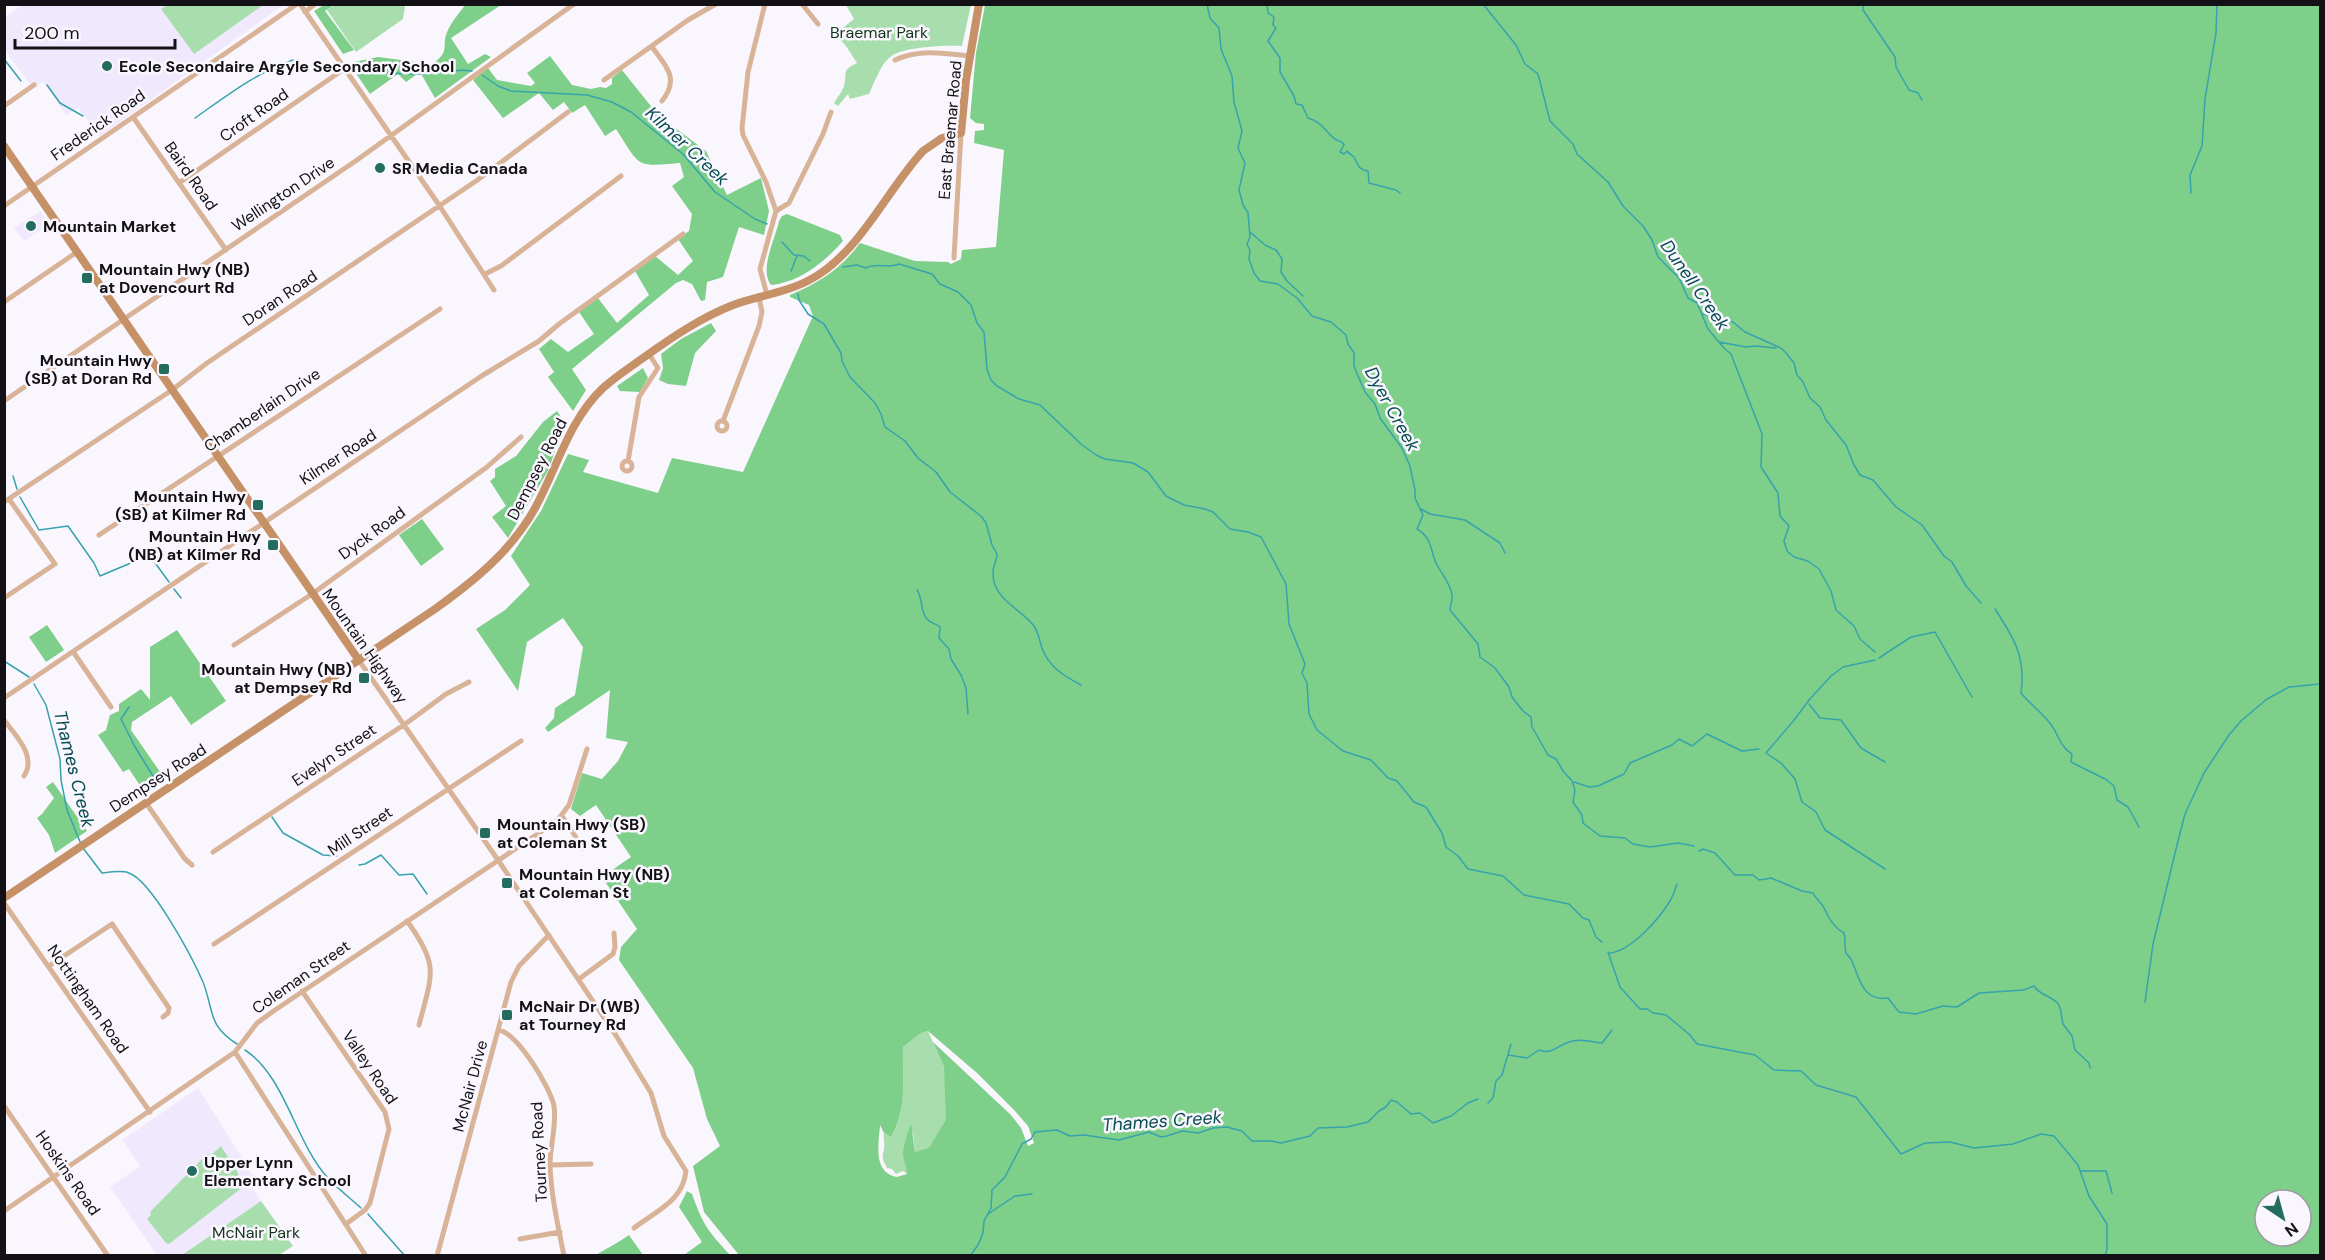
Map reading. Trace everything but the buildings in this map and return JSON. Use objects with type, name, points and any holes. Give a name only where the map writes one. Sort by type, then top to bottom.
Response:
[{"type":"street","points":[[298,4],[439,205],[494,290]]},
{"type":"street","name":"Frederick Road","points":[[4,206],[298,4]]},
{"type":"street","points":[[305,12],[315,4]]},
{"type":"street","name":"Wellington Drive","points":[[4,401],[391,136],[574,4]]},
{"type":"street","points":[[604,80],[688,20],[716,4]]},
{"type":"street","points":[[723,420],[759,326],[763,296],[760,269],[776,211],[766,182],[742,129],[748,72],[765,4]]},
{"type":"street","points":[[802,4],[818,24]]},
{"type":"street","name":"East Braemar Road","points":[[954,258],[961,133],[969,56],[978,4]]},
{"type":"street","points":[[652,46],[670,71],[671,82],[668,93],[662,101]]},
{"type":"street","points":[[895,60],[911,53],[934,52],[969,56]]},
{"type":"street","name":"Croft Road","points":[[179,183],[344,69]]},
{"type":"street","points":[[4,106],[34,85]]},
{"type":"street","name":"Doran Road","points":[[7,501],[476,181],[568,112]]},
{"type":"street","points":[[776,211],[789,203],[823,134],[831,112]]},
{"type":"street","name":"Baird Road","points":[[133,117],[226,250]]},
{"type":"street","name":"Dempsey Road","points":[[4,900],[93,837],[467,586],[497,559],[531,515],[576,422],[605,386],[705,318],[732,306],[807,281],[832,264],[852,244],[923,151],[942,138],[961,133]]},
{"type":"street","name":"Mountain Highway","points":[[4,146],[498,860],[617,1036],[651,1093],[664,1136],[686,1171],[683,1186],[675,1198],[634,1228]]},
{"type":"street","points":[[485,274],[501,266],[621,176]]},
{"type":"street","name":"Kilmer Road","points":[[4,698],[74,653],[480,377],[539,341],[683,234]]},
{"type":"street","points":[[4,302],[77,252]]},
{"type":"street","name":"Chamberlain Drive","points":[[99,534],[440,309]]},
{"type":"street","points":[[628,461],[639,397],[658,368],[649,354]]},
{"type":"street","name":"Dyck Road","points":[[234,645],[312,594],[487,467],[521,437]]},
{"type":"street","points":[[4,598],[55,564],[7,501]]},
{"type":"street","points":[[74,653],[111,707]]},
{"type":"street","name":"Evelyn Street","points":[[213,852],[404,725],[446,694],[469,682]]},
{"type":"street","points":[[4,720],[27,754],[29,766],[24,776]]},
{"type":"street","name":"Mill Street","points":[[214,944],[521,741]]},
{"type":"street","points":[[583,849],[562,816],[569,805],[587,750]]},
{"type":"street","points":[[146,803],[185,859],[192,865]]},
{"type":"street","name":"Coleman Street","points":[[4,1211],[236,1052],[257,1023],[302,991],[562,816]]},
{"type":"street","name":"Nottingham Road","points":[[4,900],[150,1112]]},
{"type":"street","points":[[407,921],[425,947],[431,967],[430,980],[418,1025]]},
{"type":"street","points":[[49,966],[112,924],[169,1008],[168,1013],[163,1017]]},
{"type":"street","points":[[579,979],[613,954],[614,933]]},
{"type":"street","name":"McNair Drive","points":[[437,1256],[515,972],[525,958],[549,935]]},
{"type":"street","name":"Valley Road","points":[[302,991],[389,1121],[389,1129],[370,1203],[365,1210],[346,1224]]},
{"type":"street","name":"Tourney Road","points":[[499,1030],[507,1033],[516,1041],[549,1090],[555,1114],[550,1165],[551,1183],[564,1256]]},
{"type":"street","points":[[236,1052],[366,1256]]},
{"type":"street","name":"Hoskins Road","points":[[5,1106],[108,1256]]},
{"type":"street","points":[[550,1165],[591,1164]]},
{"type":"street","points":[[520,1239],[560,1232]]},
{"type":"shaded area","name":"Ecole Secondaire Argyle Secondary School","points":[[24,4],[283,5],[100,136],[78,108],[66,115],[43,82],[33,88],[5,50],[4,18]]},
{"type":"shaded area","points":[[40,211],[49,224],[24,241],[14,228]]},
{"type":"shaded area","name":"Upper Lynn Elementary School","points":[[198,1088],[258,1183],[252,1188],[261,1201],[182,1255],[157,1255],[110,1187],[140,1166],[122,1140]]},
{"type":"green space","points":[[404,4],[405,7],[403,19],[356,52],[327,10],[335,5]]},
{"type":"green space","points":[[167,5],[263,5],[194,54],[161,9]]},
{"type":"green space","points":[[324,5],[334,5],[325,11],[354,50],[343,54],[314,11]]},
{"type":"green space","points":[[465,5],[501,5],[451,38],[468,64],[485,54],[491,57],[435,98],[420,72],[406,82],[398,74],[370,94],[349,63],[378,57],[432,64],[442,55],[446,34]]},
{"type":"green space","name":"Braemar Park","points":[[846,5],[971,5],[962,46],[916,48],[899,52],[889,58],[882,67],[869,94],[850,99],[848,94],[838,106],[834,103],[844,86],[846,70],[857,63],[835,34],[854,19]]},
{"type":"green space","points":[[985,5],[2320,5],[2320,1255],[739,1255],[704,1212],[693,1166],[720,1146],[707,1119],[693,1068],[619,960],[621,947],[637,929],[602,877],[631,857],[596,805],[580,816],[571,809],[582,773],[602,779],[618,761],[628,742],[606,738],[610,690],[548,732],[545,728],[554,718],[555,708],[575,695],[583,647],[563,618],[527,642],[518,691],[476,629],[505,610],[530,585],[511,556],[541,511],[568,454],[589,460],[583,472],[658,493],[672,458],[743,472],[813,316],[809,305],[790,295],[829,274],[860,243],[915,261],[951,264],[961,259],[962,250],[996,247],[1004,150],[974,143],[975,131],[984,130],[984,124],[976,123],[970,118],[976,53]],"holes":[[[928,1031],[977,1073],[1028,1126],[1034,1143],[1028,1146],[1021,1128],[1011,1115],[933,1042],[944,1067],[946,1119],[929,1148],[915,1152],[911,1124],[903,1151],[907,1174],[897,1177],[889,1174],[880,1163],[878,1148],[880,1125],[884,1133],[891,1137],[900,1115],[903,1093],[903,1047],[921,1033]]]},
{"type":"green space","points":[[550,56],[572,85],[591,89],[606,88],[612,84],[612,78],[622,70],[658,115],[706,151],[727,195],[761,178],[769,211],[764,235],[739,227],[723,277],[707,282],[705,300],[701,301],[692,284],[683,280],[676,283],[572,369],[586,390],[573,411],[548,377],[554,372],[539,349],[551,339],[568,352],[594,334],[579,312],[598,298],[617,323],[649,295],[635,271],[655,256],[678,275],[693,261],[678,239],[689,231],[692,214],[672,186],[684,177],[680,163],[654,165],[640,162],[616,129],[605,136],[585,105],[572,113],[564,102],[553,110],[539,93],[503,118],[473,80],[488,68],[497,80],[531,86],[535,83],[527,73]]},
{"type":"green space","points":[[787,214],[840,235],[843,241],[811,270],[792,280],[771,285],[767,271],[769,254],[779,221]]},
{"type":"green space","points":[[711,323],[716,331],[695,353],[686,386],[668,384],[659,380],[663,368],[661,354],[681,339]]},
{"type":"green space","points":[[643,368],[648,378],[640,392],[620,391],[617,386]]},
{"type":"green space","points":[[557,411],[565,423],[549,469],[508,538],[492,517],[506,506],[490,481],[495,477],[495,469],[516,456],[543,422]]},
{"type":"green space","points":[[422,519],[444,549],[421,566],[399,535]]},
{"type":"green space","points":[[47,625],[64,650],[46,662],[29,637]]},
{"type":"green space","points":[[177,630],[226,701],[191,725],[171,696],[132,722],[131,730],[165,779],[145,793],[129,769],[123,772],[98,735],[106,730],[110,715],[119,711],[119,704],[141,689],[150,700],[150,647]]},
{"type":"green space","points":[[53,782],[87,831],[55,853],[49,835],[37,818],[54,798],[46,787]]},
{"type":"green space","points":[[928,1031],[944,1067],[946,1119],[929,1149],[915,1152],[913,1133],[905,1149],[907,1174],[903,1171],[896,1174],[892,1169],[887,1168],[883,1160],[884,1133],[891,1137],[900,1115],[903,1093],[903,1047],[921,1033]]},
{"type":"green space","points":[[221,1146],[237,1171],[243,1187],[169,1244],[166,1243],[147,1219],[151,1215],[150,1212],[208,1153],[210,1156]]},
{"type":"green space","points":[[687,1191],[692,1194],[707,1227],[730,1255],[684,1255],[702,1242],[679,1207]]},
{"type":"green space","name":"McNair Park","points":[[261,1201],[293,1246],[279,1255],[182,1255]]},
{"type":"green space","points":[[629,1235],[643,1255],[596,1255],[621,1241]]},
{"type":"waterway","name":"Dyer Creek","points":[[1207,4],[1210,18],[1219,28],[1221,49],[1232,76],[1234,102],[1242,131],[1238,148],[1245,163],[1239,190],[1248,213],[1250,237],[1247,244],[1254,273],[1260,281],[1278,284],[1297,298],[1312,316],[1331,322],[1346,335],[1348,344],[1354,353],[1354,366],[1365,392],[1375,404],[1380,418],[1402,448],[1410,466],[1415,498],[1423,515],[1417,529],[1429,541],[1437,565],[1450,587],[1452,597],[1450,610],[1478,644],[1480,657],[1495,668],[1509,687],[1512,697],[1531,717],[1532,727],[1548,755],[1556,759],[1572,781],[1575,790],[1573,802],[1582,815],[1583,823],[1600,836],[1625,838],[1633,844],[1650,847],[1678,843],[1694,846]]},
{"type":"waterway","points":[[1267,4],[1268,13],[1274,17],[1273,25],[1276,28],[1268,41],[1280,58],[1280,72],[1296,104],[1302,105],[1308,118],[1319,123],[1333,138],[1342,142],[1344,145],[1340,152],[1344,154],[1347,151],[1354,157],[1360,168],[1368,171],[1369,183],[1400,193]]},
{"type":"waterway","name":"Dunell Creek","points":[[1483,4],[1516,45],[1525,64],[1538,74],[1550,121],[1573,144],[1577,154],[1608,182],[1623,206],[1643,226],[1652,240],[1658,257],[1679,278],[1688,298],[1697,303],[1708,329],[1731,354],[1762,434],[1761,467],[1778,493],[1780,516],[1789,526],[1784,541],[1787,551],[1819,569],[1831,591],[1836,610],[1854,626],[1860,639],[1875,652]]},
{"type":"waterway","points":[[1863,4],[1863,10],[1895,57],[1896,67],[1909,90],[1918,93],[1922,100]]},
{"type":"waterway","points":[[2191,193],[2190,175],[2202,146],[2205,99],[2216,33],[2217,4]]},
{"type":"waterway","name":"Kilmer Creek","points":[[4,59],[21,81]]},
{"type":"waterway","name":"Kilmer Creek","points":[[195,118],[254,78],[293,60]]},
{"type":"waterway","name":"Kilmer Creek","points":[[358,74],[472,71]]},
{"type":"waterway","name":"Kilmer Creek","points":[[482,75],[498,86],[511,91],[587,95],[612,102],[631,112],[683,154],[715,192],[755,219],[767,224]]},
{"type":"waterway","name":"Kilmer Creek","points":[[47,85],[60,103],[83,116]]},
{"type":"waterway","points":[[1250,232],[1265,245],[1276,250],[1282,259],[1281,272],[1303,296]]},
{"type":"waterway","name":"Kilmer Creek","points":[[782,242],[794,255],[804,256],[810,261]]},
{"type":"waterway","points":[[791,271],[797,256]]},
{"type":"waterway","name":"Kilmer Creek","points":[[843,267],[857,265],[866,268],[899,264],[932,274],[940,284],[958,292],[971,305],[977,323],[984,332],[987,369],[991,380],[997,386],[1019,399],[1040,405],[1096,455],[1105,459],[1133,463],[1148,472],[1166,496],[1184,505],[1213,512],[1230,529],[1261,537],[1286,584],[1289,624],[1305,664],[1302,673],[1307,683],[1309,714],[1317,730],[1343,751],[1371,760],[1388,778],[1397,781],[1414,802],[1426,807],[1442,833],[1446,847],[1458,856],[1468,869],[1503,876],[1524,895],[1569,904],[1583,918],[1589,920],[1596,937],[1602,942]]},
{"type":"waterway","points":[[798,294],[808,314],[824,324],[841,353],[842,361],[850,377],[875,403],[885,427],[905,441],[918,458],[936,472],[950,492],[981,516],[986,523],[997,554],[993,572],[997,589],[1034,626],[1045,655],[1053,666],[1081,685]]},
{"type":"waterway","points":[[1703,314],[1733,322],[1745,332],[1781,348],[1786,353],[1794,363],[1797,375],[1810,398],[1820,407],[1826,420],[1846,445],[1860,475],[1873,480],[1896,507],[1922,525],[1981,603]]},
{"type":"waterway","points":[[1719,342],[1746,347],[1776,348]]},
{"type":"waterway","points":[[13,476],[17,489]]},
{"type":"waterway","points":[[20,497],[39,530],[68,526],[94,563],[100,576],[138,560],[153,560],[169,582]]},
{"type":"waterway","points":[[1421,509],[1430,514],[1465,520],[1500,543],[1505,553]]},
{"type":"waterway","points":[[174,589],[181,598]]},
{"type":"waterway","points":[[917,590],[925,616],[930,622],[940,627],[939,638],[949,649],[951,659],[961,675],[966,688],[968,714]]},
{"type":"waterway","points":[[1995,609],[2017,648],[2022,669],[2021,693],[2052,726],[2064,747],[2072,754],[2071,762],[2107,780],[2114,786],[2117,800],[2128,807],[2139,827]]},
{"type":"waterway","points":[[1879,658],[1911,637],[1935,632],[1972,697]]},
{"type":"waterway","points":[[1875,660],[1843,667],[1831,676],[1766,753],[1781,763],[1795,779],[1802,802],[1816,812],[1825,830],[1885,869]]},
{"type":"waterway","name":"Thames Creek","points":[[4,661],[29,677]]},
{"type":"waterway","name":"Thames Creek","points":[[34,684],[46,705],[60,759],[61,780],[67,810],[81,844]]},
{"type":"waterway","points":[[2145,1002],[2153,944],[2177,845],[2185,814],[2204,773],[2229,735],[2241,721],[2267,699],[2289,687],[2320,684]]},
{"type":"waterway","points":[[1809,704],[1820,718],[1841,720],[1861,748],[1885,762]]},
{"type":"waterway","points":[[129,707],[121,719],[158,784]]},
{"type":"waterway","points":[[1574,782],[1589,787],[1598,786],[1624,774],[1630,763],[1672,745],[1679,739],[1692,746],[1707,734],[1742,751],[1759,749]]},
{"type":"waterway","points":[[272,817],[283,833],[323,855],[337,856]]},
{"type":"waterway","name":"Thames Creek","points":[[83,848],[102,873],[119,871],[129,873],[149,890],[171,922],[198,971],[216,1023],[227,1037],[237,1044]]},
{"type":"waterway","points":[[1699,851],[1703,849],[1715,853],[1735,875],[1753,875],[1759,880],[1771,878],[1802,891],[1813,893],[1832,923],[1844,933],[1846,953],[1852,960],[1867,993],[1880,998],[1888,998],[1899,1012],[1916,1014],[1943,1006],[1957,1007],[1979,993],[2024,990],[2034,986],[2059,1005],[2063,1024],[2072,1036],[2075,1050],[2089,1063],[2090,1068]]},
{"type":"waterway","points":[[359,865],[381,855],[399,875],[413,874],[427,894]]},
{"type":"waterway","points":[[1610,953],[1627,947],[1652,925],[1670,901],[1677,884]]},
{"type":"waterway","name":"Kilmer Creek","points":[[1608,952],[1620,987],[1640,1009],[1666,1015],[1689,1034],[1697,1044],[1755,1055],[1774,1070],[1801,1071],[1816,1085],[1856,1097],[1901,1154],[1925,1143],[1950,1142],[1974,1148],[2013,1144],[2041,1134],[2054,1136],[2078,1165],[2089,1196],[2107,1224],[2105,1256]]},
{"type":"waterway","points":[[1508,1055],[1527,1058],[1539,1050],[1551,1051],[1573,1041],[1602,1043],[1612,1030]]},
{"type":"waterway","points":[[1488,1103],[1493,1098],[1496,1081],[1502,1075],[1511,1044]]},
{"type":"waterway","name":"Thames Creek","points":[[245,1050],[259,1061],[270,1076],[306,1146],[327,1177],[361,1208]]},
{"type":"waterway","name":"Thames Creek","points":[[970,1256],[983,1233],[984,1221],[991,1208],[992,1190],[1005,1177],[1022,1144],[1031,1139],[1035,1132],[1057,1130],[1070,1136],[1084,1135],[1119,1140],[1149,1132],[1161,1137],[1182,1131],[1198,1133],[1213,1128],[1227,1127],[1242,1131],[1252,1141],[1281,1143],[1310,1136],[1318,1128],[1347,1127],[1368,1122],[1391,1100],[1397,1102],[1411,1114],[1420,1113],[1433,1123],[1451,1116],[1468,1103],[1478,1099]]},
{"type":"waterway","points":[[2080,1171],[2106,1171],[2112,1193]]},
{"type":"waterway","points":[[988,1214],[1015,1196],[1032,1194]]},
{"type":"waterway","name":"Thames Creek","points":[[368,1214],[405,1256]]},
{"type":"place","name":"Ecole Secondaire Argyle Secondary School","points":[[107,66]]},
{"type":"place","name":"SR Media Canada","points":[[380,168]]},
{"type":"place","name":"Mountain Market","points":[[31,226]]},
{"type":"place","name":"Mountain Hwy (NB) at Dovencourt Rd","points":[[87,278]]},
{"type":"place","name":"Mountain Hwy (SB) at Doran Rd","points":[[164,369]]},
{"type":"place","name":"Mountain Hwy (SB) at Kilmer Rd","points":[[258,505]]},
{"type":"place","name":"Mountain Hwy (NB) at Kilmer Rd","points":[[273,545]]},
{"type":"place","name":"Mountain Hwy (NB) at Dempsey Rd","points":[[364,678]]},
{"type":"place","name":"Mountain Hwy (SB) at Coleman St","points":[[485,833]]},
{"type":"place","name":"Mountain Hwy (NB) at Coleman St","points":[[507,883]]},
{"type":"place","name":"McNair Dr (WB) at Tourney Rd","points":[[507,1015]]},
{"type":"place","name":"Upper Lynn Elementary School","points":[[192,1171]]}]
